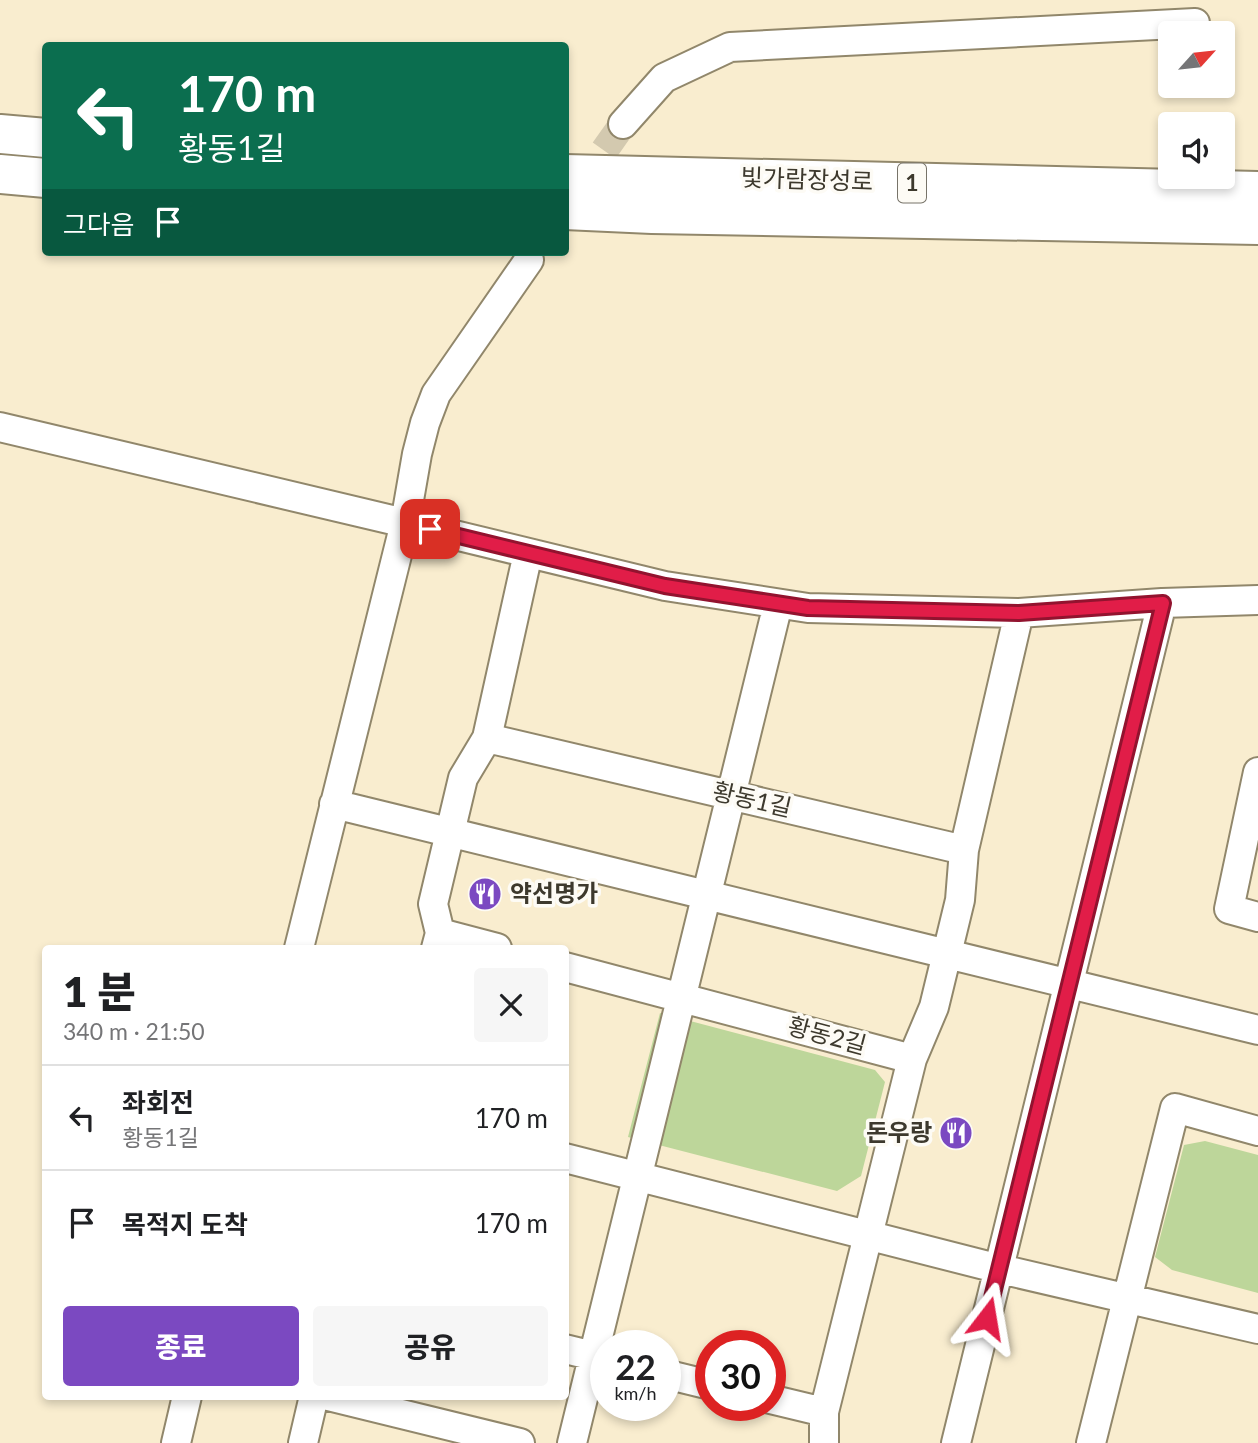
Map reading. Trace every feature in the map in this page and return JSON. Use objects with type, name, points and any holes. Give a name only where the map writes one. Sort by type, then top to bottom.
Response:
[{"type":"highway","points":[[0,134],[42,138]]},
{"type":"highway","points":[[0,174],[42,177]]},
{"type":"highway","name":"빛가람장성로","points":[[569,174],[1258,191]]},
{"type":"highway","points":[[0,201],[42,203]]},
{"type":"highway","name":"빛가람장성로","points":[[569,210],[1258,225]]},
{"type":"street","points":[[622,124],[664,78],[730,47],[1158,25]]},
{"type":"street","points":[[300,945],[405,523],[422,433],[436,394],[529,260]]},
{"type":"street","points":[[0,427],[665,586],[778,604],[808,608],[1019,613],[1163,603],[1258,600]]},
{"type":"street","points":[[472,945],[438,941],[433,904],[463,778],[487,738],[528,554]]},
{"type":"street","points":[[956,1443],[1163,603]]},
{"type":"street","points":[[606,1330],[637,1177],[778,604]]},
{"type":"street","points":[[824,1443],[824,1412],[912,1059],[934,1007],[960,900],[964,850],[1019,613]]},
{"type":"street","name":"황동1길","points":[[487,738],[964,850]]},
{"type":"street","points":[[1258,772],[1229,909],[1258,917]]},
{"type":"street","points":[[334,804],[1258,1030]]},
{"type":"street","name":"황동2길","points":[[569,968],[912,1059]]},
{"type":"street","points":[[1091,1443],[1175,1108],[1258,1131]]},
{"type":"street","points":[[569,1159],[1000,1269],[1258,1329]]},
{"type":"street","points":[[569,1350],[590,1355]]},
{"type":"street","points":[[572,1443],[590,1388]]},
{"type":"street","points":[[176,1443],[186,1400]]},
{"type":"street","points":[[303,1443],[313,1400]]},
{"type":"street","points":[[344,1400],[520,1443]]},
{"type":"street","points":[[786,1403],[824,1412]]},
{"type":"green space","points":[[660,1013],[875,1070],[885,1082],[861,1176],[837,1191],[628,1137]]},
{"type":"green space","points":[[1205,1141],[1258,1155],[1258,1293],[1172,1270],[1155,1257],[1184,1145]]},
{"type":"tunnel","points":[[580,185],[623,124]]},
{"type":"place","name":"약선명가","points":[[485,894]]},
{"type":"place","name":"돈우랑","points":[[956,1133]]},
{"type":"route","points":[[430,529],[665,586],[808,608],[1019,613],[1163,603],[987,1318]]}]
